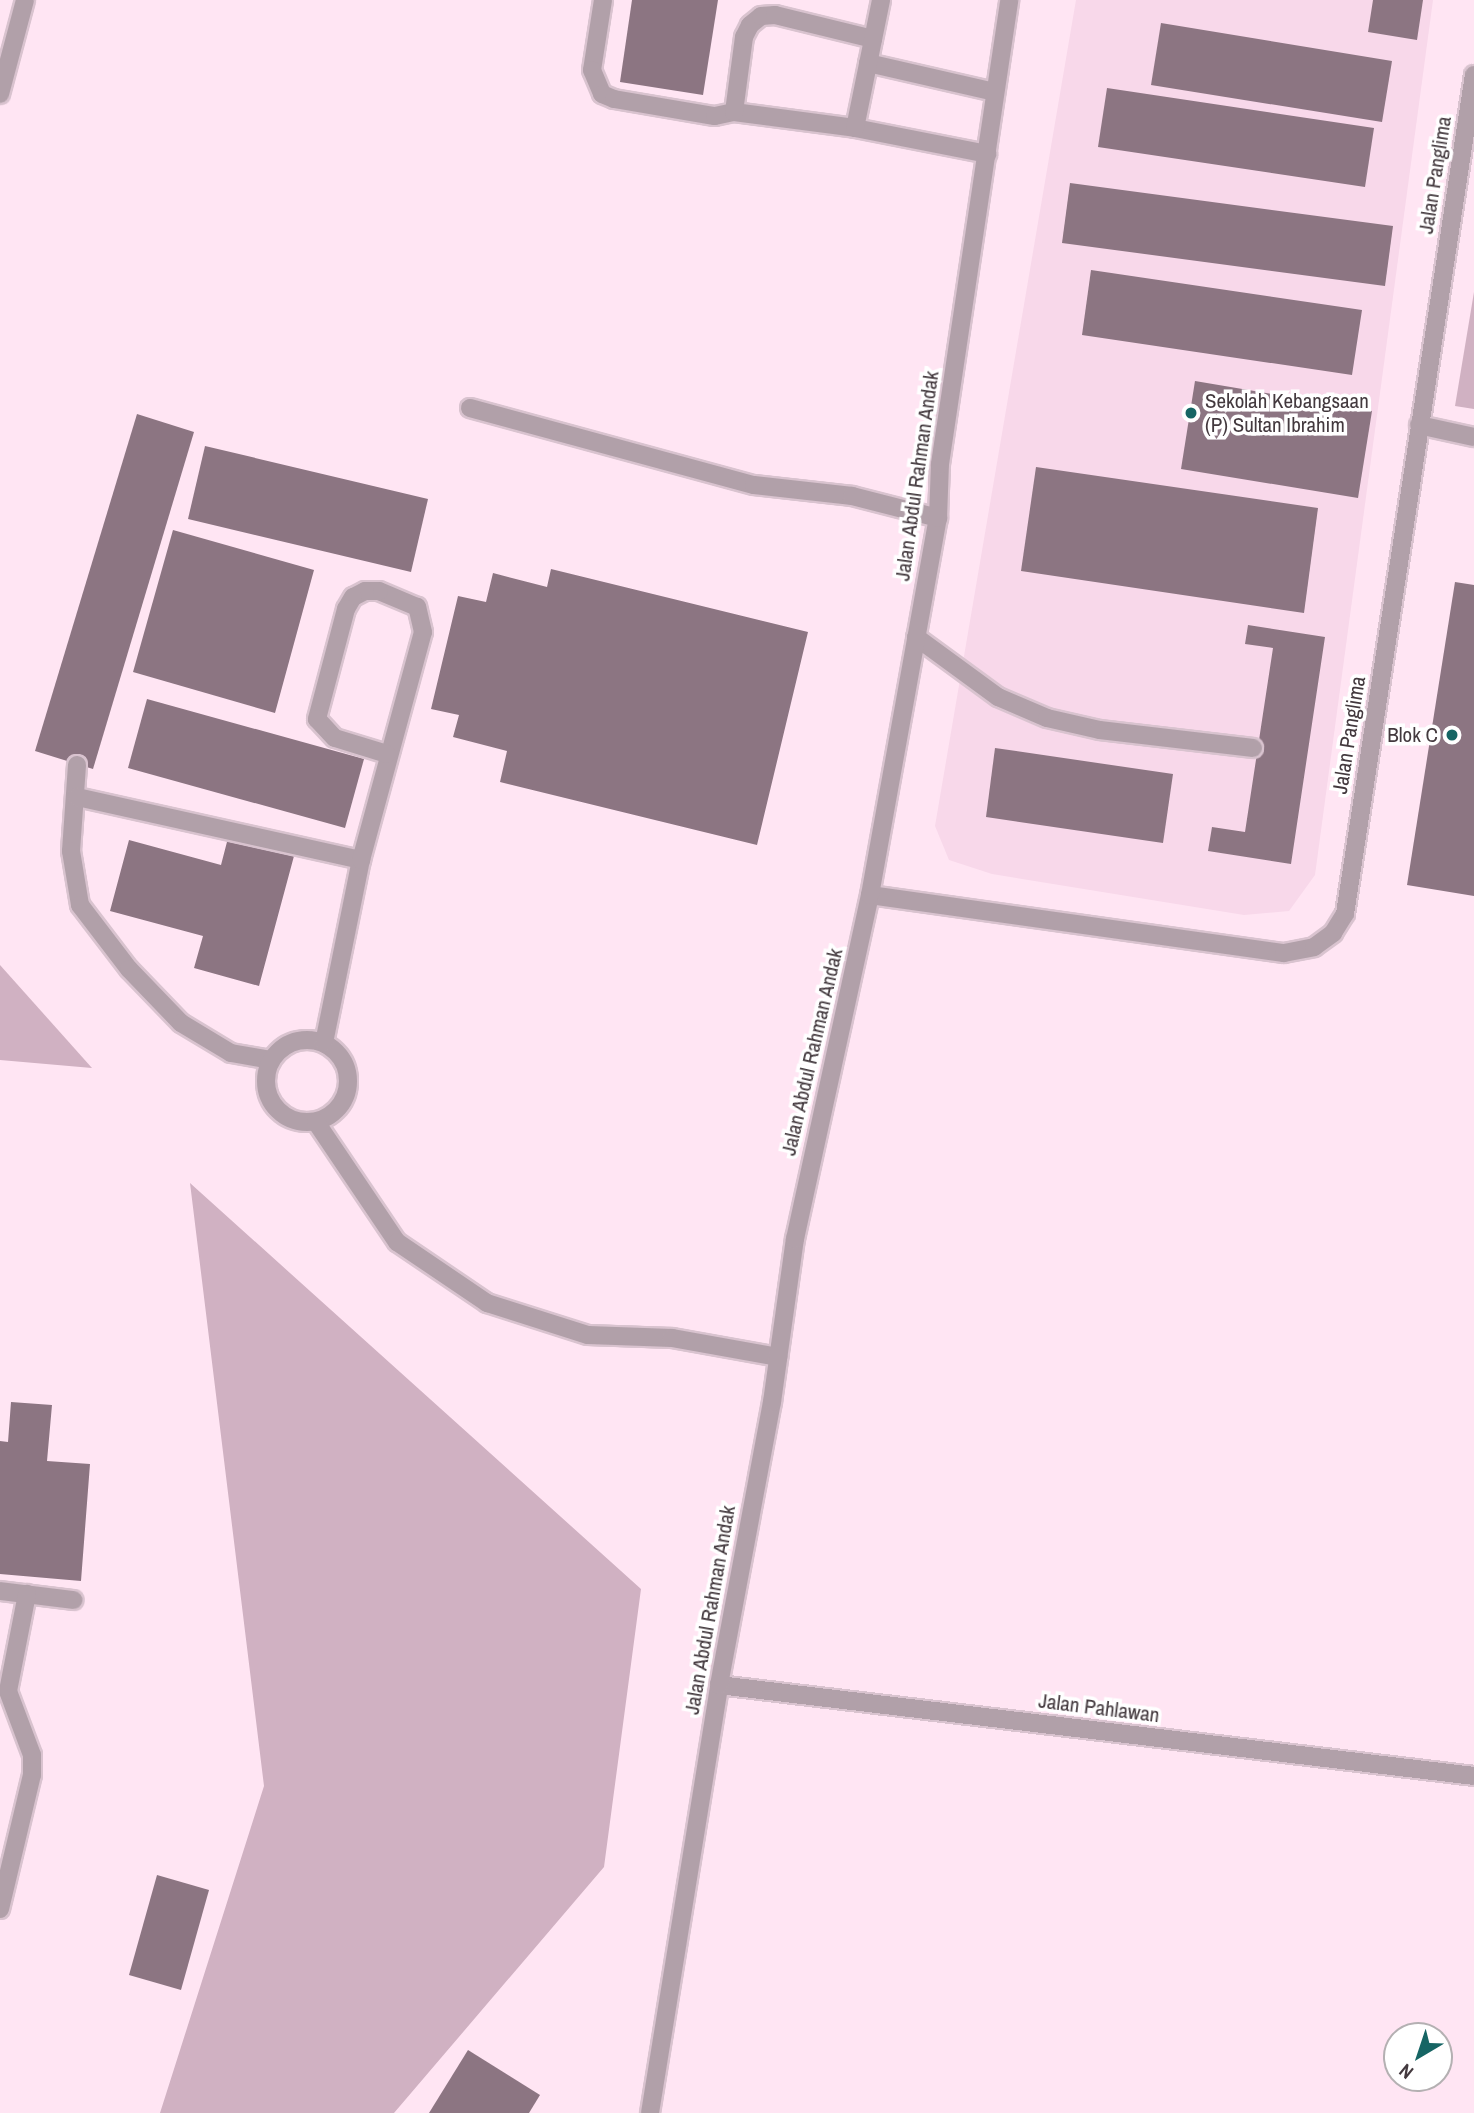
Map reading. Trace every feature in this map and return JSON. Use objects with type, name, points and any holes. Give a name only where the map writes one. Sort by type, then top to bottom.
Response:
[{"type":"street","points":[[0,94],[24,0]]},
{"type":"street","points":[[603,0],[592,70],[602,94],[715,116],[734,112],[855,128],[987,154]]},
{"type":"street","points":[[855,128],[881,0]]},
{"type":"street","name":"Jalan Abdul Rahman Andak","points":[[650,2113],[719,1685],[807,1180],[870,895],[938,518],[940,464],[1009,0]]},
{"type":"street","points":[[734,112],[744,37],[750,24],[761,16],[775,15],[873,39]]},
{"type":"street","points":[[868,64],[995,92]]},
{"type":"street","name":"Jalan Panglima","points":[[870,895],[1284,953],[1314,947],[1332,933],[1345,914],[1474,75]]},
{"type":"street","points":[[470,408],[754,485],[852,496],[938,518]]},
{"type":"street","points":[[1419,425],[1474,437]]},
{"type":"street","points":[[324,1043],[361,860],[423,619],[405,600],[365,591],[353,597],[346,609],[317,719],[334,738],[387,754]]},
{"type":"street","points":[[915,637],[998,697],[1047,718],[1100,730],[1253,748]]},
{"type":"street","points":[[77,765],[77,797],[71,851],[80,905],[129,969],[181,1023],[230,1053],[270,1060]]},
{"type":"street","points":[[77,797],[361,860]]},
{"type":"street","points":[[303,1039],[324,1043],[338,1054],[349,1086],[343,1102],[316,1122],[296,1122],[279,1113],[268,1098],[264,1078],[270,1060],[282,1046],[303,1039]]},
{"type":"street","points":[[316,1122],[397,1242],[487,1303],[588,1335],[672,1338],[778,1357]]},
{"type":"street","points":[[0,1591],[73,1600]]},
{"type":"street","points":[[0,1909],[32,1775],[28,1744],[8,1691],[27,1594]]},
{"type":"street","name":"Jalan Pahlawan","points":[[719,1685],[1474,1776]]},
{"type":"shaded area","name":"Sekolah Kebangsaan (P) Sultan Ibrahim","points":[[1076,0],[1433,0],[1315,875],[1289,911],[1244,915],[992,874],[949,860],[935,826]]},
{"type":"shaded area","points":[[1474,292],[1474,409],[1455,406]]},
{"type":"shaded area","points":[[0,965],[92,1068],[0,1060]]},
{"type":"shaded area","points":[[190,1183],[641,1589],[604,1867],[394,2113],[160,2113],[264,1786]]},
{"type":"building","points":[[632,0],[718,0],[703,95],[620,82]]},
{"type":"building","points":[[1373,0],[1423,0],[1417,40],[1368,32]]},
{"type":"building","points":[[1161,23],[1392,61],[1382,122],[1151,85]]},
{"type":"building","points":[[1107,88],[1374,128],[1365,187],[1098,147]]},
{"type":"building","points":[[1070,183],[1393,226],[1385,286],[1062,243]]},
{"type":"building","points":[[1091,270],[1362,310],[1352,375],[1082,335]]},
{"type":"building","points":[[1195,381],[1372,411],[1358,498],[1181,469]]},
{"type":"building","points":[[137,414],[194,432],[93,769],[35,751]]},
{"type":"building","points":[[205,446],[428,499],[411,572],[188,519]]},
{"type":"building","points":[[1036,467],[1318,508],[1304,613],[1021,571]]},
{"type":"building","points":[[173,530],[314,570],[275,713],[133,672]]},
{"type":"building","points":[[551,569],[808,632],[757,845],[500,782],[507,751],[453,737],[459,715],[431,709],[458,596],[486,602],[493,573],[547,587]]},
{"type":"building","name":"Blok C","points":[[1455,582],[1474,585],[1474,896],[1407,885]]},
{"type":"building","points":[[1248,625],[1325,637],[1291,864],[1208,851],[1212,827],[1245,832],[1273,648],[1245,644]]},
{"type":"building","points":[[147,699],[364,759],[345,828],[128,768]]},
{"type":"building","points":[[995,748],[1173,774],[1163,843],[986,817]]},
{"type":"building","points":[[228,838],[294,856],[259,986],[194,968],[203,936],[110,911],[129,840],[221,865]]},
{"type":"building","points":[[11,1402],[52,1405],[47,1461],[90,1464],[81,1581],[0,1574],[0,1441],[8,1442]]},
{"type":"building","points":[[157,1875],[209,1890],[181,1990],[129,1975]]},
{"type":"building","points":[[468,2050],[540,2095],[529,2113],[429,2113]]},
{"type":"place","name":"Sekolah Kebangsaan (P) Sultan Ibrahim","points":[[1191,413]]},
{"type":"place","name":"Blok C","points":[[1452,735]]}]
